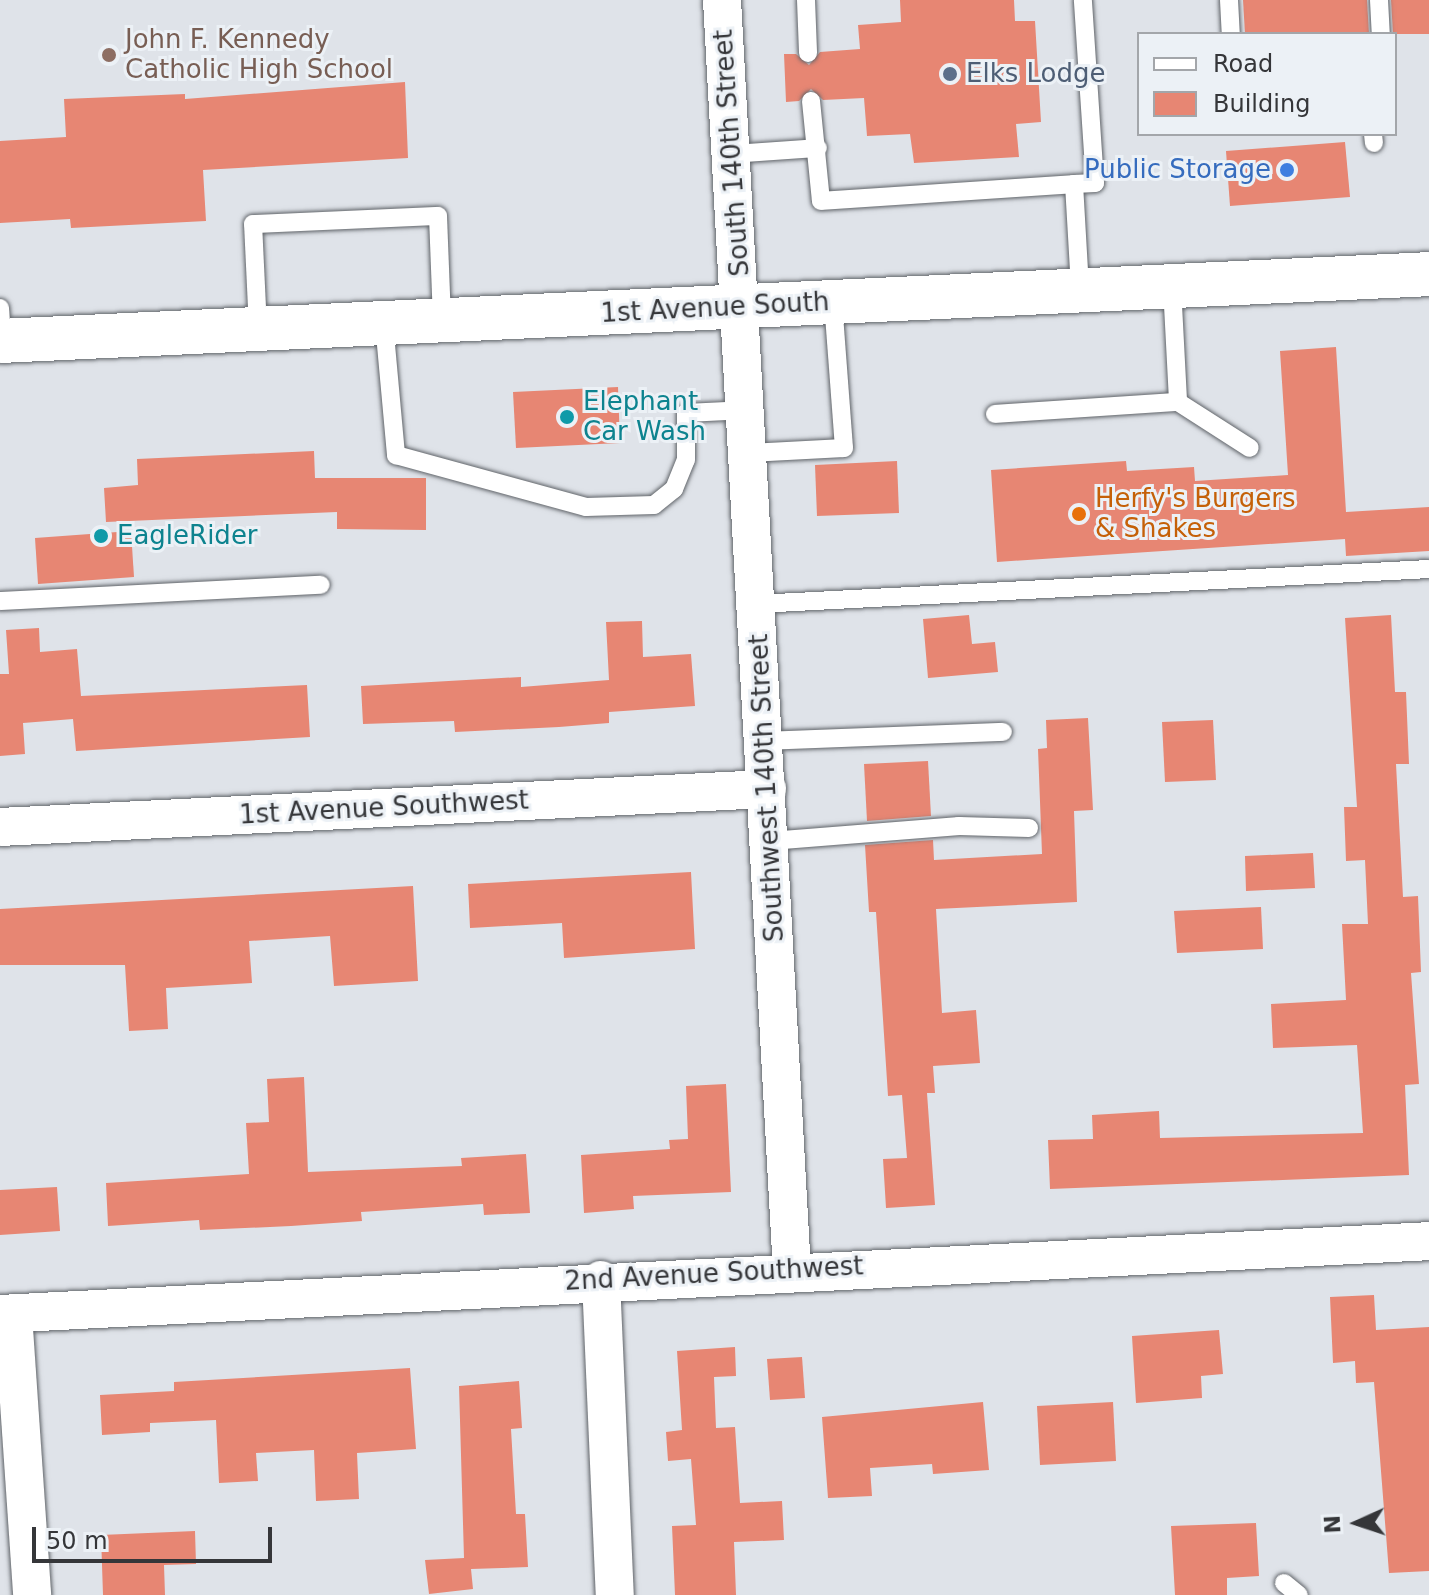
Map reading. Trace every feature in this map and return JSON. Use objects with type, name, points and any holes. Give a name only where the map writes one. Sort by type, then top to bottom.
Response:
[{"type":"main road","name":"1st Avenue South","points":[[1,330],[258,329],[1429,274]]},
{"type":"street","name":"South 140th Street","points":[[722,0],[742,307]]},
{"type":"street","name":"Southwest 140th Street","points":[[742,307],[792,1270]]},
{"type":"street","name":"1st Avenue Southwest","points":[[0,827],[767,789]]},
{"type":"street","name":"2nd Avenue Southwest","points":[[6,1314],[792,1270],[1429,1241]]},
{"type":"street","points":[[601,1280],[615,1595]]},
{"type":"street","points":[[6,1314],[32,1595]]},
{"type":"lane","points":[[806,0],[808,53]]},
{"type":"lane","points":[[811,101],[821,201],[1095,183],[1083,0]]},
{"type":"lane","points":[[1229,0],[1231,32]]},
{"type":"lane","points":[[1379,0],[1381,32]]},
{"type":"lane","points":[[732,154],[818,148]]},
{"type":"lane","points":[[1074,184],[1080,289]]},
{"type":"lane","points":[[258,329],[253,224],[438,216],[442,321]]},
{"type":"lane","points":[[1172,284],[1178,402]]},
{"type":"lane","points":[[749,453],[844,448],[833,303]]},
{"type":"lane","points":[[384,323],[396,455],[586,507],[654,505],[674,489],[686,460],[686,413],[747,410]]},
{"type":"lane","points":[[995,414],[1178,402],[1250,448]]},
{"type":"lane","points":[[757,604],[1429,569]]},
{"type":"lane","points":[[0,601],[321,585]]},
{"type":"lane","points":[[765,741],[1003,732]]},
{"type":"lane","points":[[770,841],[943,827],[1029,828]]},
{"type":"lane","points":[[1284,1583],[1299,1595]]},
{"type":"building","name":"Elks Lodge","points":[[900,0],[1014,0],[1015,21],[1035,21],[1041,122],[1016,124],[1019,157],[914,163],[910,134],[867,136],[864,98],[823,100],[811,89],[799,101],[786,102],[784,54],[796,54],[809,65],[820,52],[860,49],[858,25],[901,22]]},
{"type":"building","points":[[1243,0],[1367,0],[1369,32],[1245,32]]},
{"type":"building","points":[[1391,0],[1429,0],[1429,34],[1393,32]]},
{"type":"building","points":[[405,82],[408,158],[203,170],[206,221],[71,228],[70,219],[0,223],[0,141],[66,137],[64,99],[185,94],[185,99]]},
{"type":"building","name":"Public Storage","points":[[1345,142],[1350,197],[1230,206],[1226,151]]},
{"type":"building","points":[[1336,347],[1346,512],[1429,507],[1429,551],[1346,556],[1345,539],[997,562],[991,470],[1126,461],[1127,471],[1194,467],[1195,481],[1288,475],[1280,351]]},
{"type":"building","name":"Elephant Car Wash","points":[[618,387],[620,443],[516,448],[513,392]]},
{"type":"building","points":[[314,451],[315,478],[426,478],[426,530],[337,529],[337,512],[106,522],[104,488],[138,485],[137,459]]},
{"type":"building","points":[[897,461],[899,513],[817,516],[815,465]]},
{"type":"building","name":"EagleRider","points":[[131,531],[134,577],[38,584],[35,538]]},
{"type":"building","points":[[969,615],[972,644],[995,642],[998,672],[928,678],[923,619]]},
{"type":"building","points":[[1391,615],[1395,692],[1406,692],[1409,764],[1396,764],[1403,897],[1418,896],[1421,972],[1411,973],[1419,1084],[1405,1085],[1409,1175],[1050,1189],[1048,1140],[1093,1139],[1092,1115],[1159,1111],[1160,1138],[1363,1133],[1357,1045],[1273,1048],[1271,1004],[1346,1000],[1342,924],[1368,924],[1365,860],[1346,861],[1344,807],[1357,807],[1345,618]]},
{"type":"building","points":[[642,621],[643,657],[691,654],[695,706],[609,712],[609,723],[559,727],[455,732],[454,721],[363,724],[361,686],[521,677],[521,687],[609,680],[606,622]]},
{"type":"building","points":[[39,628],[40,652],[77,649],[81,696],[307,685],[310,737],[76,751],[73,719],[23,723],[25,754],[0,756],[0,674],[9,674],[6,630]]},
{"type":"building","points":[[1088,718],[1093,810],[1074,811],[1077,902],[936,909],[942,1013],[976,1010],[980,1063],[933,1066],[935,1093],[927,1093],[935,1205],[886,1208],[883,1159],[907,1158],[902,1095],[888,1096],[876,912],[869,912],[865,845],[933,840],[934,860],[1042,854],[1038,749],[1047,748],[1046,720]]},
{"type":"building","points":[[1213,720],[1216,780],[1165,782],[1162,722]]},
{"type":"building","points":[[928,761],[931,816],[867,821],[864,764]]},
{"type":"building","points":[[1313,853],[1315,888],[1246,891],[1245,856]]},
{"type":"building","points":[[691,872],[695,949],[564,958],[562,923],[470,928],[468,884]]},
{"type":"building","points":[[413,886],[418,981],[334,986],[330,936],[249,941],[252,983],[166,988],[168,1029],[129,1031],[125,965],[0,965],[0,909]]},
{"type":"building","points":[[1261,907],[1263,949],[1177,953],[1174,911]]},
{"type":"building","points":[[304,1077],[308,1172],[462,1166],[461,1158],[526,1154],[530,1213],[484,1215],[483,1204],[361,1212],[362,1221],[291,1226],[200,1230],[199,1220],[108,1226],[106,1183],[249,1174],[246,1123],[269,1122],[267,1079]]},
{"type":"building","points":[[726,1084],[731,1192],[633,1196],[634,1209],[584,1213],[581,1155],[670,1149],[669,1140],[688,1139],[686,1086]]},
{"type":"building","points":[[57,1187],[60,1231],[0,1235],[0,1190]]},
{"type":"building","points":[[1374,1295],[1376,1330],[1429,1327],[1429,1571],[1389,1573],[1374,1382],[1356,1383],[1355,1361],[1333,1363],[1330,1297]]},
{"type":"building","points":[[1219,1330],[1223,1374],[1201,1376],[1202,1398],[1136,1403],[1132,1336]]},
{"type":"building","points":[[735,1347],[736,1376],[714,1377],[716,1428],[735,1427],[740,1503],[782,1501],[784,1540],[734,1542],[736,1595],[675,1595],[672,1526],[696,1525],[691,1459],[668,1461],[666,1432],[682,1430],[677,1351]]},
{"type":"building","points":[[802,1357],[805,1398],[770,1400],[767,1359]]},
{"type":"building","points":[[410,1368],[416,1449],[357,1453],[359,1499],[316,1501],[314,1450],[256,1453],[258,1481],[219,1483],[216,1420],[150,1423],[150,1432],[102,1435],[100,1395],[174,1391],[174,1382]]},
{"type":"building","points":[[519,1381],[522,1428],[511,1429],[516,1514],[525,1514],[528,1567],[471,1569],[473,1589],[429,1594],[425,1560],[464,1558],[459,1386]]},
{"type":"building","points":[[983,1402],[989,1470],[933,1474],[932,1464],[870,1468],[872,1496],[828,1498],[822,1417]]},
{"type":"building","points":[[1113,1402],[1116,1461],[1040,1465],[1037,1406]]},
{"type":"building","points":[[1256,1523],[1259,1576],[1227,1578],[1227,1595],[1175,1595],[1171,1526]]},
{"type":"building","points":[[195,1531],[196,1564],[164,1565],[165,1595],[103,1595],[101,1535]]},
{"type":"place","name":"John F. Kennedy Catholic High School","points":[[109,55]]},
{"type":"place","name":"Elks Lodge","points":[[950,74]]},
{"type":"place","name":"Public Storage","points":[[1287,170]]},
{"type":"place","name":"Elephant Car Wash","points":[[567,417]]},
{"type":"place","name":"Herfy's Burgers & Shakes","points":[[1079,514]]},
{"type":"place","name":"EagleRider","points":[[101,536]]}]
